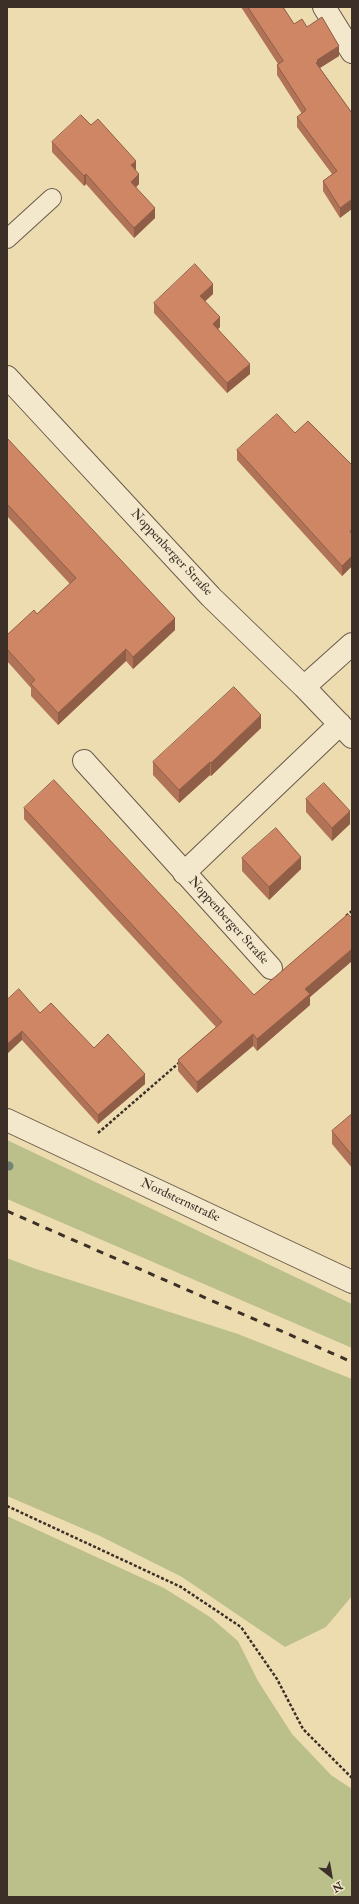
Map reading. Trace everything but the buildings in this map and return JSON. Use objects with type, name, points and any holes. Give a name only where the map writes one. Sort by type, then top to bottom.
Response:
[{"type":"street","points":[[324,7],[352,52]]},
{"type":"street","name":"Noppenberger Straße","points":[[7,377],[211,597],[304,687],[346,731],[184,873]]},
{"type":"street","points":[[304,687],[352,644]]},
{"type":"street","name":"Noppenberger Straße","points":[[84,761],[271,968]]},
{"type":"street","name":"Nordsternstraße","points":[[7,1120],[352,1282]]},
{"type":"lane","points":[[7,239],[52,198]]},
{"type":"path","points":[[340,921],[352,911]]},
{"type":"path","points":[[76,1152],[183,1059]]},
{"type":"path","points":[[7,1506],[181,1587],[241,1627],[277,1679],[303,1729],[352,1778]]},
{"type":"green space","points":[[7,1140],[352,1304],[352,1348],[7,1199]]},
{"type":"green space","points":[[7,1258],[33,1268],[238,1334],[352,1379],[352,1596],[326,1627],[285,1647],[182,1577],[100,1536],[7,1496]]},
{"type":"green space","points":[[7,1516],[164,1588],[210,1617],[238,1641],[258,1681],[292,1734],[331,1775],[352,1789],[352,1897],[7,1897]]},
{"type":"railway","points":[[7,1211],[352,1362]]}]
